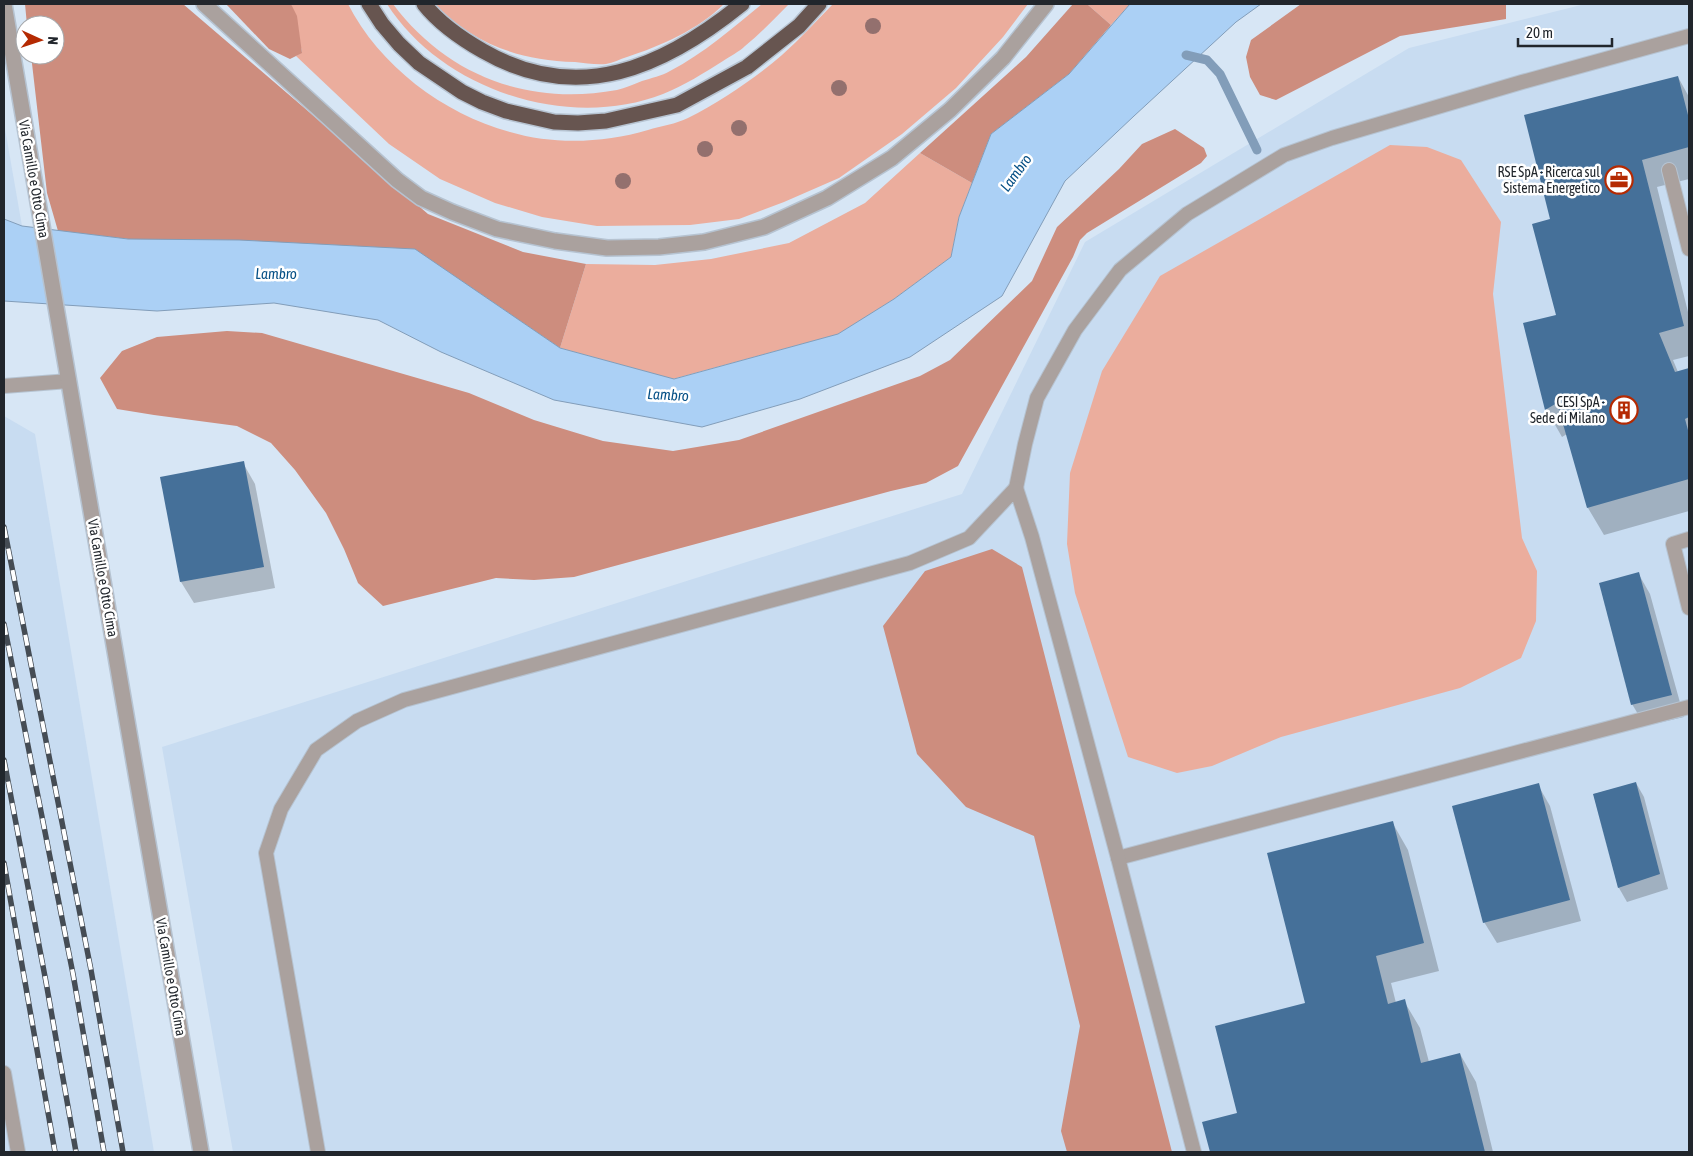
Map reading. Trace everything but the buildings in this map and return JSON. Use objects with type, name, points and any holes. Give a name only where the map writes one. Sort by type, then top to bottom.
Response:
[{"type":"highway","points":[[369,4],[382,24],[399,44],[419,63],[455,88],[482,102],[506,111],[554,122],[578,123],[606,122],[677,105],[747,67],[799,26],[819,4]]},
{"type":"highway","points":[[424,4],[467,42],[495,58],[520,68],[571,77],[594,76],[624,71],[648,63],[672,52],[702,34],[742,4]]},
{"type":"street","name":"Via Camillo e Otto Cima","points":[[4,4],[201,1152]]},
{"type":"street","points":[[204,4],[397,180],[421,198],[497,230],[607,248],[659,247],[704,242],[764,227],[827,198],[892,158],[950,110],[1003,58],[1046,4]]},
{"type":"lane","points":[[1194,1152],[1032,537],[1016,488],[1037,398],[1075,330],[1120,270],[1187,214],[1284,155],[1332,138],[1522,82],[1689,36]]},
{"type":"lane","points":[[1669,170],[1689,249]]},
{"type":"lane","points":[[4,386],[69,381]]},
{"type":"lane","points":[[318,1152],[266,853],[282,809],[316,750],[357,721],[404,700],[910,563],[969,538],[1016,488]]},
{"type":"lane","points":[[1689,539],[1673,544],[1689,608]]},
{"type":"lane","points":[[1118,858],[1689,707]]},
{"type":"lane","points":[[4,1073],[18,1152]]},
{"type":"shaded area","points":[[25,4],[183,4],[428,214],[523,252],[586,264],[560,348],[479,293],[128,239],[58,231],[47,193],[32,65],[65,65],[65,15],[26,15]]},
{"type":"shaded area","points":[[226,4],[291,4],[297,16],[302,53],[290,59],[269,49]]},
{"type":"shaded area","points":[[291,4],[348,4],[361,26],[395,67],[437,100],[461,113],[485,124],[510,132],[544,139],[579,141],[614,138],[679,122],[688,118],[725,97],[760,73],[795,43],[833,4],[1028,4],[1003,37],[956,88],[902,134],[839,178],[739,219],[690,225],[597,226],[542,217],[495,203],[440,179],[389,144],[296,56],[302,52]]},
{"type":"shaded area","points":[[387,4],[393,4],[414,29],[438,50],[464,67],[492,80],[521,89],[552,93],[584,94],[617,90],[664,74],[706,48],[762,4],[789,4],[740,50],[679,87],[663,94],[626,104],[588,108],[548,104],[510,95],[473,80],[440,60],[411,34]]},
{"type":"shaded area","points":[[434,4],[724,4],[703,21],[679,36],[640,53],[611,63],[598,64],[534,58],[498,47],[465,30]]},
{"type":"shaded area","points":[[1073,4],[1087,4],[1111,25],[1069,74],[991,134],[972,183],[920,153],[1026,57]]},
{"type":"shaded area","points":[[1087,4],[1130,4],[1111,25]]},
{"type":"shaded area","points":[[1301,4],[1506,4],[1506,19],[1400,36],[1276,100],[1260,95],[1250,77],[1246,57],[1251,40]]},
{"type":"shaded area","points":[[1585,4],[1689,4],[1689,1152],[233,1152],[162,747],[962,494],[1085,242],[1409,48]]},
{"type":"shaded area","points":[[4,123],[22,226],[4,219]]},
{"type":"shaded area","points":[[1175,129],[1204,148],[1207,156],[1201,163],[1087,233],[1080,240],[1073,257],[958,466],[926,483],[574,577],[534,580],[496,578],[383,606],[358,583],[326,513],[295,470],[271,443],[237,426],[117,409],[100,378],[122,351],[157,337],[227,331],[262,333],[469,393],[534,420],[603,441],[673,451],[739,440],[920,376],[950,360],[1032,281],[1057,227],[1119,169],[1142,144]]},
{"type":"shaded area","points":[[1390,145],[1427,147],[1461,160],[1501,222],[1493,294],[1522,538],[1537,571],[1536,621],[1521,658],[1460,688],[1281,737],[1212,766],[1177,773],[1128,757],[1075,593],[1067,544],[1070,473],[1102,371],[1160,276]]},
{"type":"shaded area","points":[[920,153],[972,183],[959,217],[951,257],[894,299],[839,334],[673,379],[560,348],[586,264],[655,265],[711,259],[789,243],[865,203]]},
{"type":"shaded area","points":[[4,416],[35,434],[154,1152],[4,1152]]},
{"type":"shaded area","points":[[992,549],[1022,567],[1172,1152],[1067,1152],[1061,1131],[1080,1026],[1034,836],[966,807],[917,754],[883,626],[925,571]]},
{"type":"water","name":"Lambro","points":[[1130,4],[1261,4],[1236,22],[1065,181],[1002,296],[910,357],[800,399],[702,427],[554,400],[441,352],[378,320],[274,303],[157,311],[4,301],[4,219],[22,226],[128,239],[239,240],[415,249],[560,348],[674,379],[838,334],[894,299],[951,257],[959,217],[991,134],[1069,74]]},
{"type":"waterway","points":[[1186,55],[1207,60],[1220,74],[1257,150]]},
{"type":"railway","points":[[4,527],[91,970],[123,1152]]},
{"type":"railway","points":[[4,624],[73,974],[104,1152]]},
{"type":"railway","points":[[4,760],[76,1152]]},
{"type":"railway","points":[[4,863],[55,1152]]},
{"type":"place","name":"RSE SpA - Ricerca sul Sistema Energetico","points":[[1619,180]]},
{"type":"place","name":"CESI SpA - Sede di Milano","points":[[1624,410]]}]
